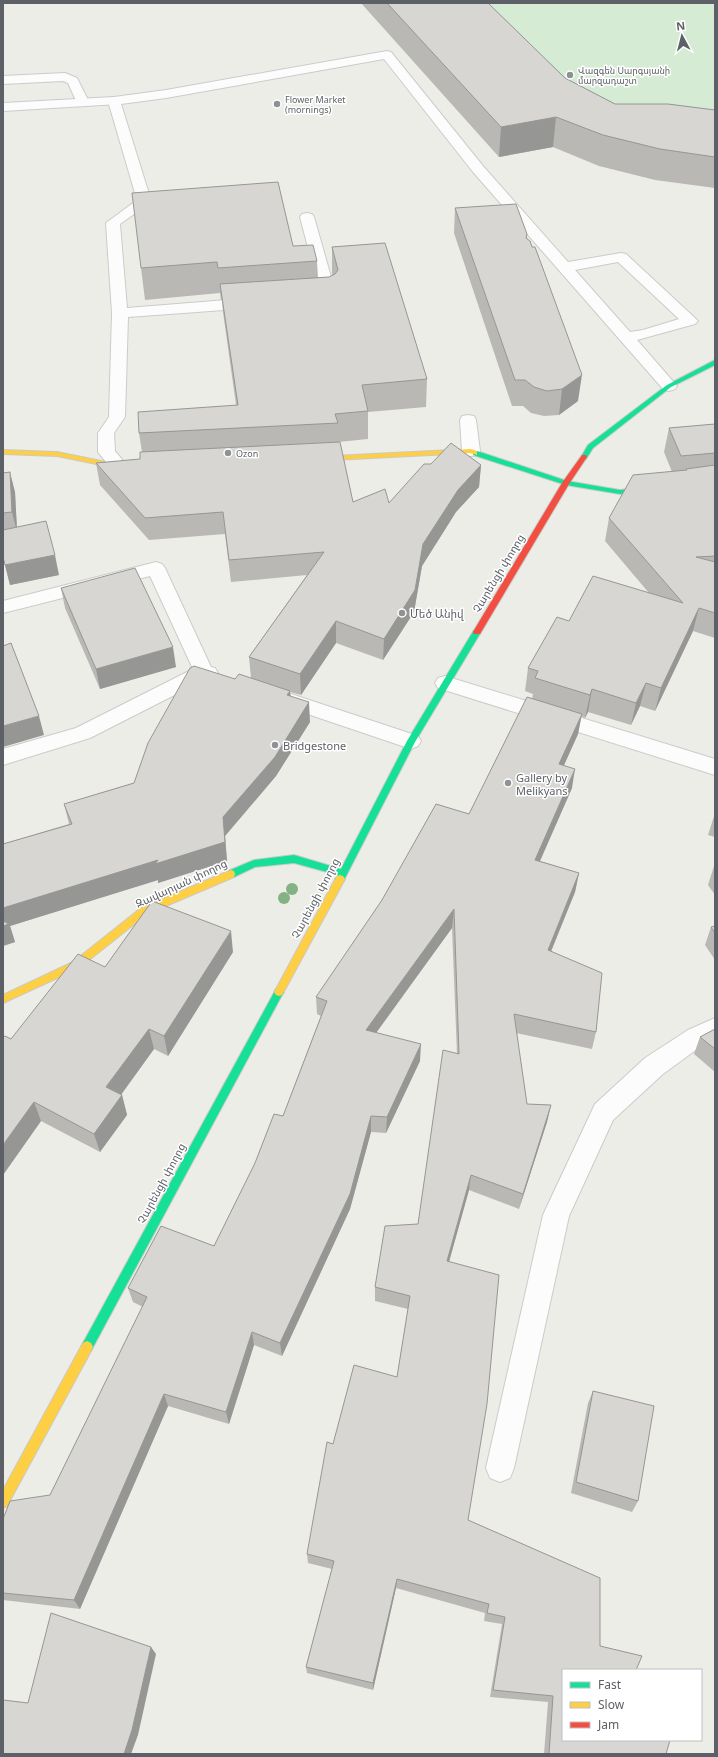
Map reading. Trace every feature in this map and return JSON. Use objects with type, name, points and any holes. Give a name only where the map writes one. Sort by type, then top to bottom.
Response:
[{"type":"main road","name":"Չարենցի փողոց","points":[[3,1502],[342,873],[411,741],[566,483],[590,448],[669,386],[715,362]]},
{"type":"main road","points":[[304,460],[471,451],[566,483],[620,492],[665,487]]},
{"type":"main road","points":[[3,452],[57,454],[129,468]]},
{"type":"main road","name":"Զավարյան փողոց","points":[[3,999],[76,965],[144,911],[254,864],[294,859],[342,873]]},
{"type":"street","points":[[3,106],[114,101],[153,96],[386,55],[478,169],[669,386]]},
{"type":"street","points":[[3,80],[65,77],[73,81],[83,102]]},
{"type":"street","points":[[114,101],[144,201]]},
{"type":"street","points":[[129,468],[107,452],[106,433],[117,417],[120,313],[113,223],[144,201],[180,202]]},
{"type":"street","points":[[306,299],[329,298],[307,217]]},
{"type":"street","points":[[539,262],[562,264],[621,257],[690,321],[626,338]]},
{"type":"street","points":[[120,313],[267,302]]},
{"type":"street","points":[[468,420],[471,451]]},
{"type":"street","points":[[3,607],[156,568],[204,672],[226,680]]},
{"type":"street","points":[[3,757],[83,733],[204,672]]},
{"type":"street","points":[[446,683],[715,767]]},
{"type":"street","points":[[263,692],[411,741]]},
{"type":"street","points":[[500,1468],[556,1215],[604,1112],[654,1066],[696,1037],[715,1028]]},
{"type":"green space","name":"Վազգեն Սարգսյանի մարզադաշտ","points":[[361,3],[715,3],[715,188],[599,166],[553,147],[499,157]]},
{"type":"building","points":[[387,3],[488,3],[565,78],[615,104],[668,104],[715,110],[715,157],[660,149],[603,135],[556,117],[501,127]]},
{"type":"building","points":[[278,182],[293,246],[313,245],[317,261],[218,268],[217,262],[141,268],[132,193]]},
{"type":"building","points":[[516,204],[527,234],[526,238],[530,241],[532,247],[535,247],[582,375],[562,389],[547,391],[534,387],[525,380],[515,380],[455,208]]},
{"type":"building","points":[[385,243],[427,379],[362,385],[368,411],[335,414],[338,423],[139,433],[138,412],[238,405],[220,284],[329,277],[335,274],[338,270],[332,247]]},
{"type":"building","points":[[715,424],[715,453],[681,456],[669,428]]},
{"type":"building","points":[[340,442],[353,502],[385,489],[389,503],[424,464],[431,464],[451,443],[481,465],[458,490],[423,544],[415,590],[384,639],[336,621],[300,674],[249,657],[324,552],[229,560],[223,512],[145,518],[96,463],[140,459],[140,452]]},
{"type":"building","points":[[715,465],[715,556],[696,557],[715,562],[715,613],[699,608],[661,688],[646,683],[636,703],[592,689],[590,695],[535,678],[538,671],[528,668],[557,617],[569,621],[593,576],[683,603],[609,518],[633,475],[687,470],[686,469]]},
{"type":"building","points":[[10,472],[12,512],[3,513],[3,473]]},
{"type":"building","points":[[46,521],[55,555],[5,565],[3,557],[3,530]]},
{"type":"building","points":[[135,568],[173,647],[96,669],[61,588]]},
{"type":"building","points":[[11,643],[39,716],[3,726],[3,646]]},
{"type":"building","points":[[194,666],[235,679],[239,674],[290,691],[287,695],[309,702],[275,757],[223,817],[225,842],[155,864],[158,860],[3,908],[3,844],[72,824],[64,804],[134,783],[148,743],[190,668]]},
{"type":"building","points":[[527,697],[582,714],[559,764],[575,769],[535,860],[579,873],[548,950],[602,973],[596,1032],[514,1014],[527,1104],[551,1105],[523,1194],[471,1175],[447,1261],[499,1275],[487,1404],[468,1520],[600,1578],[600,1646],[642,1656],[636,1669],[562,1669],[562,1741],[670,1741],[666,1754],[549,1754],[553,1696],[493,1690],[505,1617],[487,1613],[489,1604],[397,1579],[373,1683],[306,1667],[334,1561],[307,1554],[327,1442],[333,1444],[354,1365],[397,1377],[410,1296],[375,1287],[385,1226],[418,1224],[443,1050],[459,1054],[454,909],[366,1030],[421,1044],[387,1117],[371,1116],[350,1194],[280,1343],[252,1332],[226,1412],[164,1394],[74,1600],[3,1593],[3,1519],[10,1501],[50,1495],[147,1297],[128,1288],[161,1226],[214,1246],[255,1163],[274,1114],[283,1116],[327,1001],[316,997],[382,900],[436,804],[469,814]]},
{"type":"building","points":[[152,901],[231,931],[164,1036],[149,1029],[106,1087],[122,1095],[94,1134],[34,1102],[3,1145],[3,1038],[5,1036],[11,1039],[78,954],[105,967]]},
{"type":"building","points":[[3,921],[9,924],[3,926]]},
{"type":"building","points":[[715,926],[715,933],[711,927]]},
{"type":"building","points":[[715,1029],[715,1049],[700,1037]]},
{"type":"building","points":[[593,1391],[654,1406],[638,1501],[576,1482]]},
{"type":"building","points":[[51,1613],[151,1647],[132,1730],[124,1754],[3,1754],[3,1700],[28,1703]]},
{"type":"traffic: fast","points":[[584,457],[590,447],[669,386],[715,362]]},
{"type":"traffic: fast","points":[[475,453],[566,483],[620,492],[654,488]]},
{"type":"traffic: fast","points":[[340,879],[411,741],[477,632]]},
{"type":"traffic: fast","points":[[231,874],[254,864],[294,859],[343,873]]},
{"type":"traffic: fast","points":[[87,1347],[279,992]]},
{"type":"traffic: slow","points":[[314,459],[471,451],[475,453]]},
{"type":"traffic: slow","points":[[3,452],[57,454],[126,468]]},
{"type":"traffic: slow","points":[[3,999],[76,965],[144,911],[231,874]]},
{"type":"traffic: slow","points":[[279,992],[340,879]]},
{"type":"traffic: slow","points":[[3,1502],[87,1347]]},
{"type":"traffic: jam","points":[[477,632],[566,483],[584,457]]},
{"type":"place","name":"Վազգեն Սարգսյանի մարզադաշտ","points":[[570,75]]},
{"type":"place","name":"Flower Market (mornings)","points":[[277,104]]},
{"type":"place","name":"Ozon","points":[[228,453]]},
{"type":"place","name":"Մեծ Անիվ","points":[[402,613]]},
{"type":"place","name":"Bridgestone","points":[[275,745]]},
{"type":"place","name":"Gallery by Melikyans","points":[[508,783]]}]
